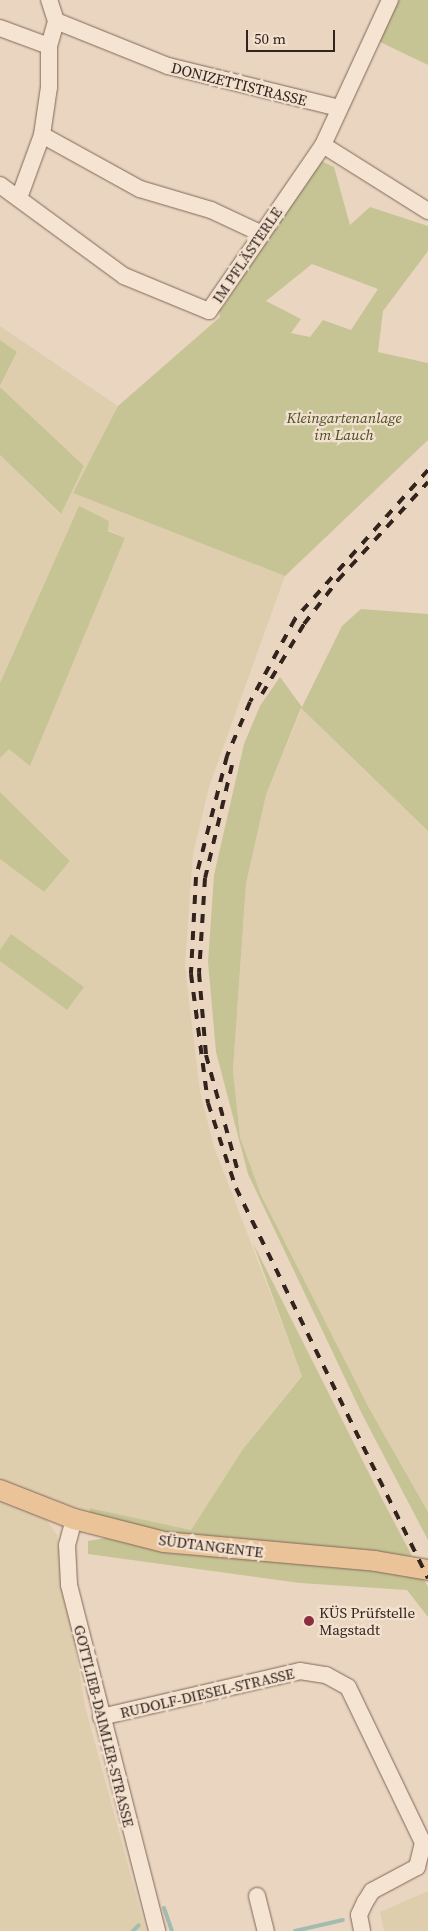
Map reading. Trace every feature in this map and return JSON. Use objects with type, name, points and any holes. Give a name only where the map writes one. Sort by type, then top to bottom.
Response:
[{"type":"main road","name":"SÜDTANGENTE","points":[[0,1490],[74,1519],[200,1548],[375,1560],[428,1570]]},
{"type":"street","points":[[19,198],[42,135],[49,46],[56,21],[49,0]]},
{"type":"street","name":"IM PFLÄSTERLE","points":[[0,185],[124,276],[209,311],[323,145],[390,0]]},
{"type":"street","name":"DONIZETTISTRASSE","points":[[56,21],[168,66],[339,108]]},
{"type":"street","points":[[0,28],[49,46]]},
{"type":"street","points":[[42,135],[140,189],[211,210],[262,234]]},
{"type":"street","points":[[323,145],[428,211]]},
{"type":"street","name":"GOTTLIEB-DAIMLER-STRASSE","points":[[74,1519],[67,1545],[69,1584],[101,1717],[157,1931]]},
{"type":"street","name":"RUDOLF-DIESEL-STRASSE","points":[[101,1717],[300,1671],[326,1675],[348,1687],[423,1843],[425,1858],[418,1867],[372,1891],[359,1915],[362,1931]]},
{"type":"street","points":[[256,1896],[266,1931]]},
{"type":"shaded area","points":[[0,326],[118,406],[74,493],[285,576],[209,787],[193,854],[185,966],[200,1091],[214,1147],[302,1375],[243,1449],[191,1530],[90,1508],[90,1513],[0,1481],[0,859],[44,892],[70,861],[0,792],[0,758],[9,748],[30,765],[125,538],[108,530],[109,521],[79,507],[0,683],[0,455],[60,514],[84,466],[0,387],[17,352],[0,340]]},
{"type":"shaded area","points":[[302,708],[428,831],[428,1512],[369,1408],[261,1195],[240,1137],[233,1070],[246,884],[266,795]]},
{"type":"shaded area","points":[[0,1501],[46,1519],[57,1535],[85,1706],[146,1931],[0,1931]]},
{"type":"shaded area","points":[[428,1891],[428,1931],[384,1931],[380,1912]]},
{"type":"green space","points":[[396,0],[428,0],[428,65],[378,41]]},
{"type":"green space","name":"Kleingartenanlage im Lauch","points":[[317,159],[334,167],[350,225],[370,207],[428,226],[428,251],[383,311],[378,352],[428,363],[428,440],[285,576],[73,493],[118,406],[220,317],[218,303]],"holes":[[[312,264],[378,289],[351,330],[323,320],[310,337],[291,333],[301,319],[266,301]]]},
{"type":"green space","points":[[0,340],[17,352],[0,386]]},
{"type":"green space","points":[[0,387],[84,466],[61,514],[0,455]]},
{"type":"green space","points":[[79,506],[109,521],[108,531],[125,538],[30,766],[9,749],[0,758],[0,683]]},
{"type":"green space","points":[[361,609],[428,614],[428,831],[301,708],[266,795],[246,884],[233,1070],[240,1137],[261,1195],[369,1408],[428,1512],[428,1540],[362,1414],[248,1174],[216,1052],[208,962],[214,875],[244,744],[260,706],[280,677],[302,707],[342,626]]},
{"type":"green space","points":[[0,792],[70,861],[44,892],[0,859]]},
{"type":"green space","points":[[11,934],[84,987],[67,1010],[0,961],[0,950]]},
{"type":"green space","points":[[253,1243],[412,1556],[180,1537],[90,1513],[90,1508],[191,1530],[243,1449],[302,1376]]},
{"type":"green space","points":[[105,1538],[169,1553],[420,1572],[428,1587],[428,1617],[407,1590],[300,1583],[88,1554],[88,1541]]},
{"type":"waterway","points":[[164,1908],[172,1931]]},
{"type":"waterway","points":[[295,1931],[343,1920]]},
{"type":"waterway","points":[[133,1931],[139,1925]]},
{"type":"railway","points":[[428,470],[295,619],[250,702],[227,756],[196,877],[191,974],[208,1103],[236,1188],[428,1578]]},
{"type":"railway","points":[[262,694],[304,624],[338,580],[428,482]]},
{"type":"railway","points":[[232,765],[205,878],[199,973],[206,1055],[239,1176]]},
{"type":"place","name":"KÜS Prüfstelle Magstadt","points":[[309,1621]]}]
